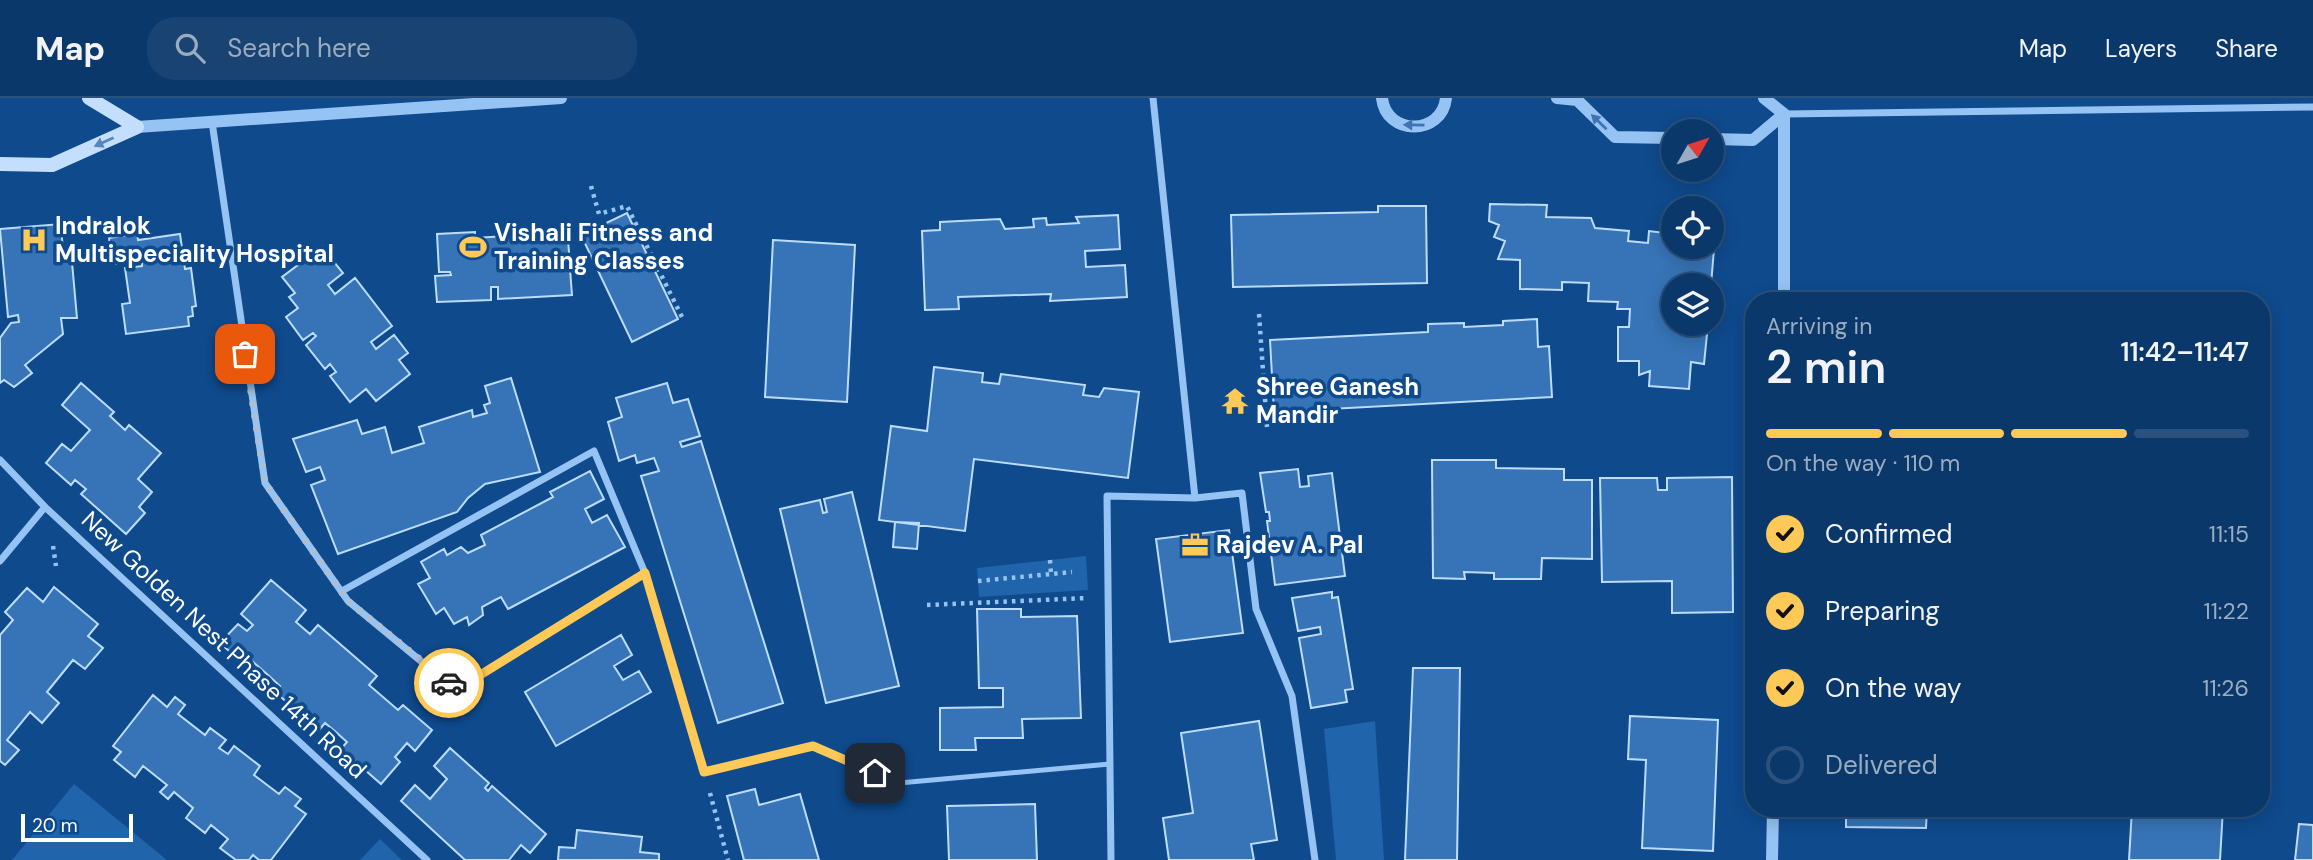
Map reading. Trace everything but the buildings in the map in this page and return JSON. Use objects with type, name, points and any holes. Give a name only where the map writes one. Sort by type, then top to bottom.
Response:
[{"type":"main road","points":[[90,99],[137,127]]},
{"type":"main road","points":[[0,164],[52,165],[137,127]]},
{"type":"street","points":[[137,127],[561,98]]},
{"type":"street","points":[[1153,98],[1195,498]]},
{"type":"street","points":[[1382,98],[1386,112],[1393,121],[1413,128],[1434,121],[1441,113],[1446,98]]},
{"type":"street","points":[[1558,98],[1579,99],[1615,137],[1661,138]]},
{"type":"street","points":[[1764,98],[1784,114],[2313,107]]},
{"type":"street","points":[[1724,139],[1754,140],[1784,114]]},
{"type":"street","points":[[1784,114],[1784,292]]},
{"type":"street","points":[[212,121],[265,483],[348,601],[456,690],[645,573]]},
{"type":"street","points":[[342,591],[594,451],[645,573],[691,728]]},
{"type":"street","points":[[0,460],[45,507]]},
{"type":"street","points":[[1111,860],[1107,496],[1195,498],[1242,493],[1256,609],[1292,696],[1315,860]]},
{"type":"street","name":"New Golden Nest Phase 14th Road","points":[[0,561],[45,507],[427,860]]},
{"type":"street","points":[[1772,860],[1773,817]]},
{"type":"lane","points":[[691,728],[704,772],[813,746],[899,783],[1110,764]]},
{"type":"path","points":[[591,186],[599,214],[627,206],[682,317]]},
{"type":"path","points":[[1259,314],[1267,427]]},
{"type":"path","points":[[1050,560],[1051,574]]},
{"type":"path","points":[[978,581],[1072,572]]},
{"type":"path","points":[[927,606],[1108,597]]},
{"type":"path","points":[[704,772],[729,860]]},
{"type":"shaded area","points":[[1086,556],[1088,590],[979,597],[977,568]]},
{"type":"shaded area","points":[[1375,721],[1384,860],[1336,860],[1324,729]]},
{"type":"shaded area","points":[[74,784],[167,860],[12,860]]},
{"type":"shaded area","points":[[380,839],[402,860],[360,860]]},
{"type":"way so far","points":[[245,354],[265,483],[348,601],[449,683]]},
{"type":"place","name":"Indralok Multispeciality Hospital","points":[[34,240]]},
{"type":"place","name":"Vishali Fitness and Training Classes","points":[[473,247]]},
{"type":"place","name":"Shree Ganesh Mandir","points":[[1235,401]]},
{"type":"place","name":"Rajdev A. Pal","points":[[1195,545]]},
{"type":"route","points":[[449,683],[456,690],[645,573],[704,772],[813,746],[875,773]]}]
